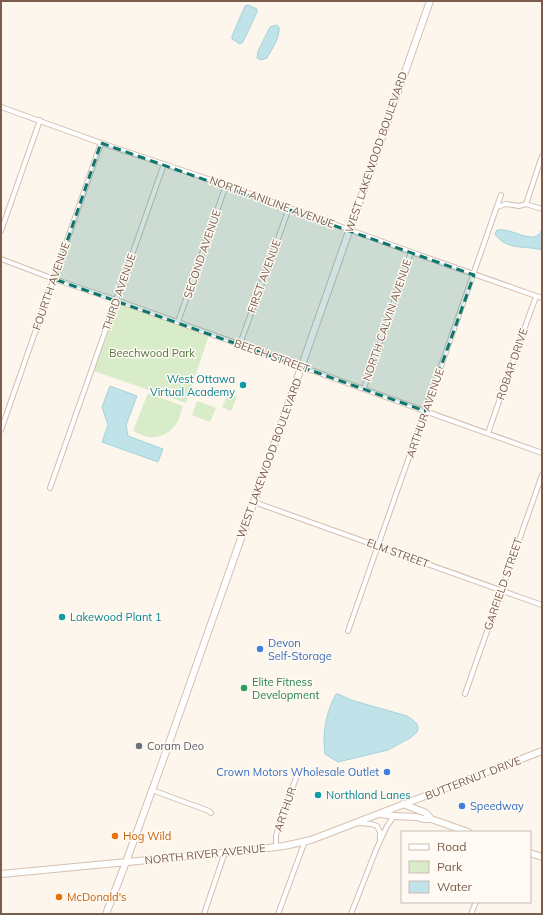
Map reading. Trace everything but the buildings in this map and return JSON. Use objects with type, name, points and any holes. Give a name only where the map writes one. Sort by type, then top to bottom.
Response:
[{"type":"street","name":"WEST LAKEWOOD BOULEVARD","points":[[106,914],[152,790],[430,1]]},
{"type":"street","name":"NORTH ANILINE AVENUE","points":[[1,107],[101,143],[226,185],[474,275],[542,298]]},
{"type":"street","points":[[1,231],[40,120]]},
{"type":"street","name":"FOURTH AVENUE","points":[[1,430],[101,143]]},
{"type":"street","points":[[526,204],[542,156]]},
{"type":"street","name":"THIRD AVENUE","points":[[50,488],[164,164]]},
{"type":"street","name":"SECOND AVENUE","points":[[178,322],[226,185]]},
{"type":"street","name":"ARTHUR AVENUE","points":[[348,631],[501,195]]},
{"type":"street","points":[[497,207],[506,204],[519,206],[526,204],[542,209]]},
{"type":"street","name":"FIRST AVENUE","points":[[240,344],[288,208]]},
{"type":"street","name":"NORTH CALVIN AVENUE","points":[[364,388],[411,252]]},
{"type":"street","name":"BEECH STREET","points":[[1,259],[488,432],[542,453]]},
{"type":"street","name":"ROBAR DRIVE","points":[[488,432],[536,296]]},
{"type":"street","name":"GARFIELD STREET","points":[[465,694],[542,475]]},
{"type":"street","name":"ELM STREET","points":[[254,502],[542,605]]},
{"type":"street","name":"BUTTERNUT DRIVE","points":[[403,804],[542,751]]},
{"type":"street","name":"ARTHUR","points":[[276,847],[276,836],[298,772]]},
{"type":"street","points":[[152,790],[211,813]]},
{"type":"street","points":[[403,804],[426,813],[431,819]]},
{"type":"street","name":"NORTH RIVER AVENUE","points":[[1,874],[276,847],[305,841],[403,804]]},
{"type":"street","points":[[380,813],[394,816],[431,819],[465,831]]},
{"type":"street","points":[[351,914],[380,842],[389,822],[394,816]]},
{"type":"street","points":[[356,823],[377,826],[380,832],[380,842]]},
{"type":"street","points":[[278,914],[305,841]]},
{"type":"street","points":[[204,914],[225,852]]},
{"type":"street","points":[[531,853],[542,857]]},
{"type":"street","points":[[471,914],[476,903]]},
{"type":"highlighted area","points":[[101,143],[474,275],[425,411],[54,279]]},
{"type":"green space","name":"Beechwood Park","points":[[122,304],[209,335],[186,403],[94,371],[116,309]]},
{"type":"green space","points":[[148,393],[183,406],[178,421],[169,431],[161,436],[148,437],[133,431]]},
{"type":"green space","points":[[228,394],[237,396],[231,411],[222,407]]},
{"type":"green space","points":[[197,401],[216,408],[210,422],[192,415]]},
{"type":"water","points":[[248,5],[257,9],[257,12],[243,42],[240,44],[232,39],[232,36],[245,6]]},
{"type":"water","points":[[276,25],[279,27],[278,35],[267,58],[261,60],[257,58],[258,51],[270,27]]},
{"type":"water","points":[[542,228],[542,250],[510,245],[505,243],[495,234],[497,230],[502,230],[534,237],[540,234]]},
{"type":"water","points":[[110,386],[137,396],[126,425],[128,436],[163,449],[158,462],[102,442],[108,425],[102,407]]},
{"type":"water","points":[[336,694],[351,700],[407,716],[417,724],[417,732],[410,738],[388,750],[338,762],[325,754],[324,746],[327,716]]},
{"type":"place","name":"West Ottawa Virtual Academy","points":[[243,385]]},
{"type":"place","name":"Lakewood Plant 1","points":[[62,617]]},
{"type":"place","name":"Devon Self-Storage","points":[[260,649]]},
{"type":"place","name":"Elite Fitness Development","points":[[244,688]]},
{"type":"place","name":"Coram Deo","points":[[139,746]]},
{"type":"place","name":"Crown Motors Wholesale Outlet","points":[[387,772]]},
{"type":"place","name":"Northland Lanes","points":[[318,795]]},
{"type":"place","name":"Speedway","points":[[462,806]]},
{"type":"place","name":"Hog Wild","points":[[115,836]]},
{"type":"place","name":"McDonald's","points":[[59,897]]}]
